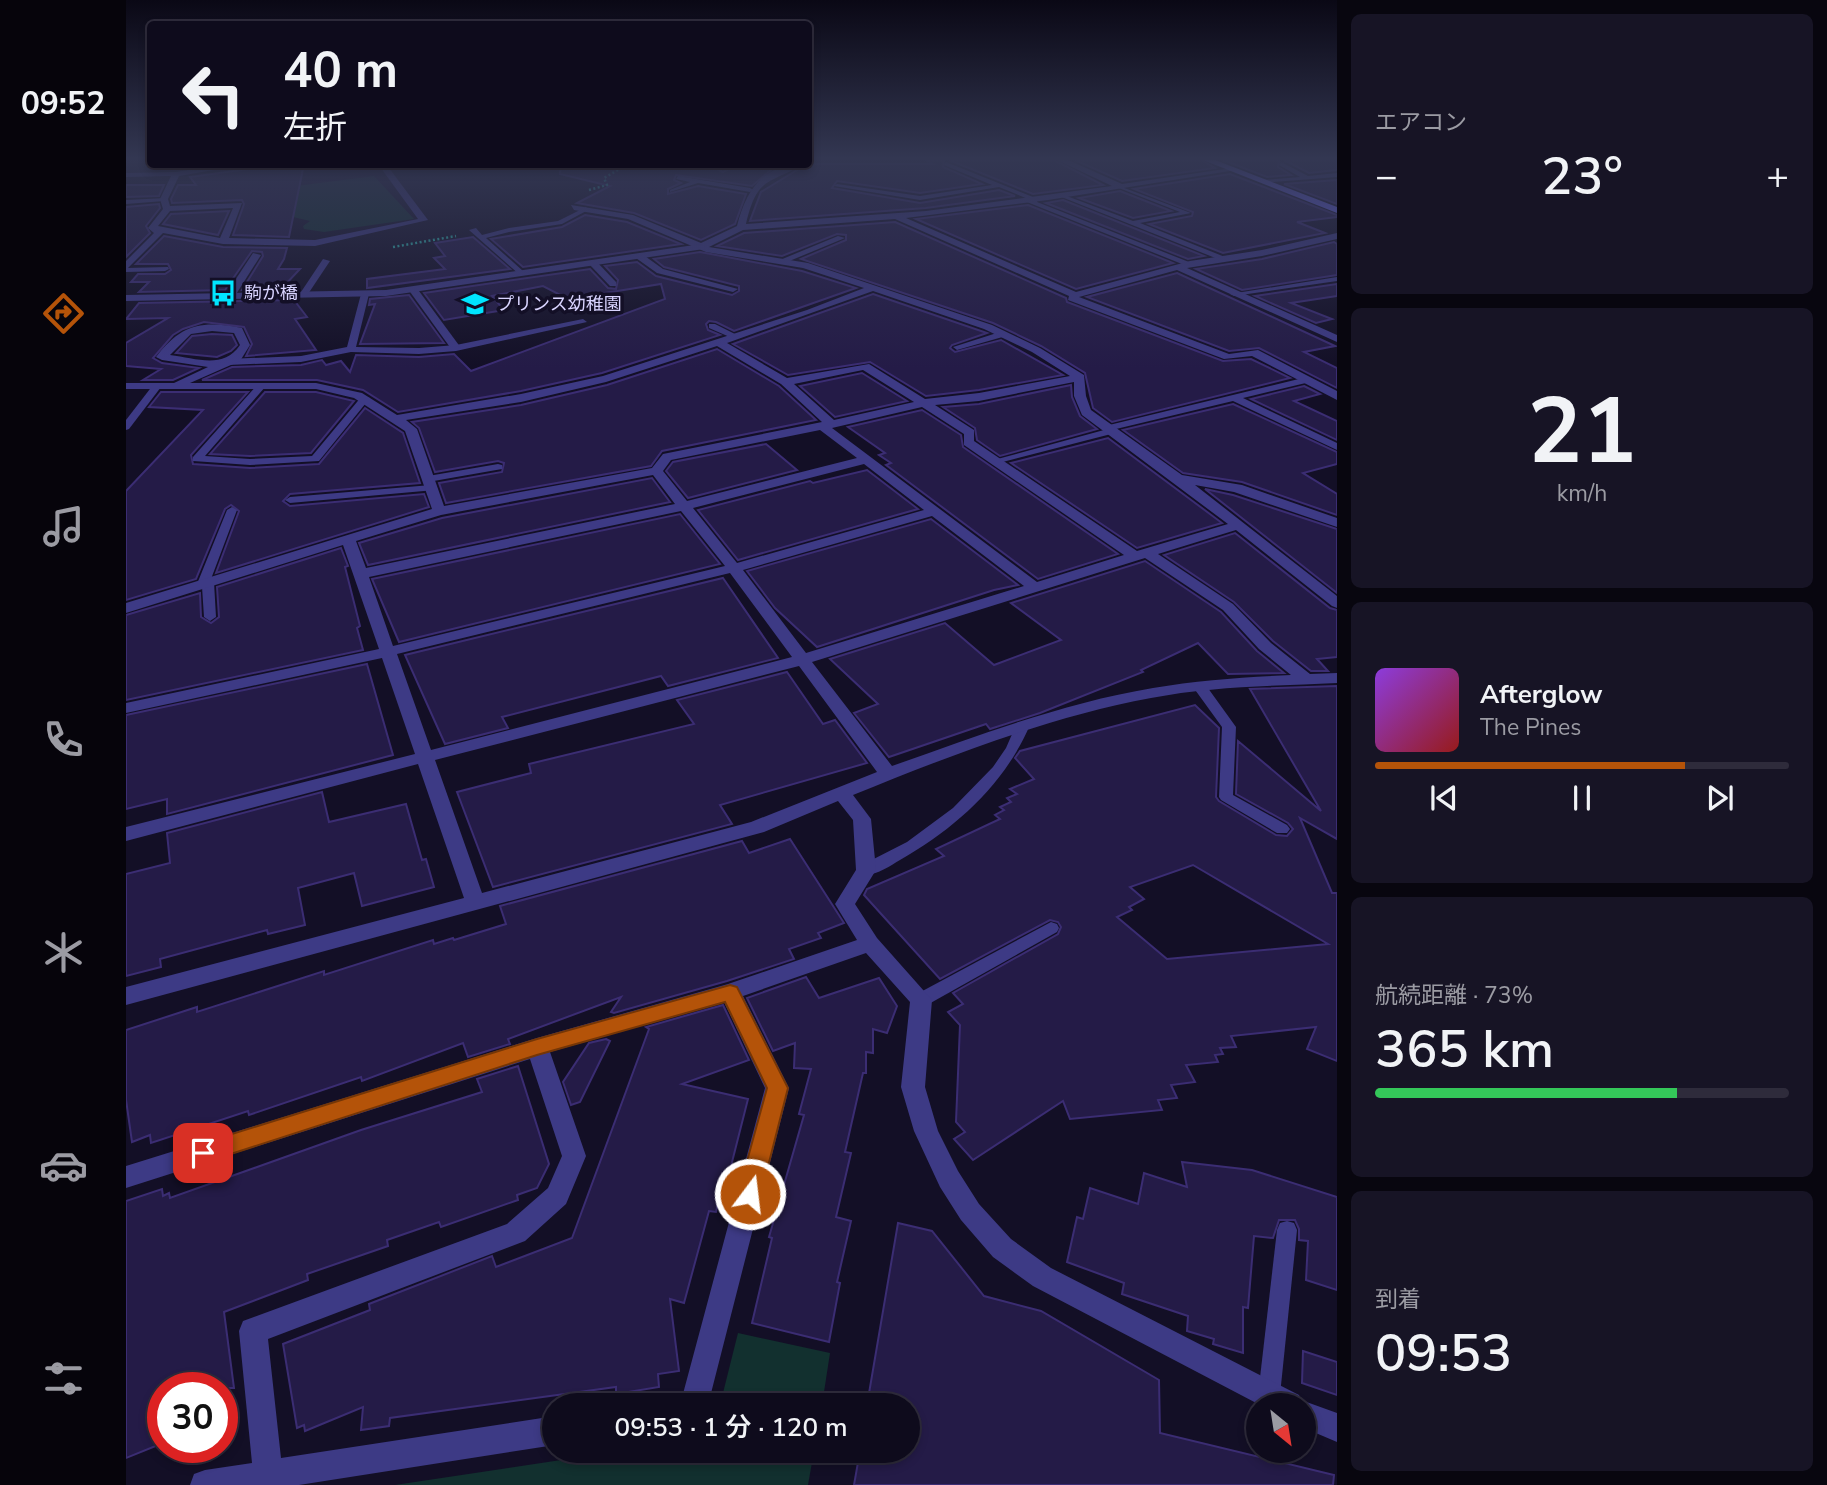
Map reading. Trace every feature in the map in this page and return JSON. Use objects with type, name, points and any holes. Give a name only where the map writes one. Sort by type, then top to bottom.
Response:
[{"type":"street","points":[[126,269],[159,232],[154,229]]},
{"type":"street","points":[[159,229],[223,241],[315,243],[380,229]]},
{"type":"street","points":[[223,241],[228,229]]},
{"type":"street","points":[[659,229],[701,247],[805,265],[1003,334],[1036,350],[1080,377]]},
{"type":"street","points":[[126,298],[365,294],[413,289],[701,247],[736,229]]},
{"type":"street","points":[[923,229],[1075,295],[1184,266],[1262,253],[1337,236]]},
{"type":"street","points":[[229,296],[256,255]]},
{"type":"street","points":[[639,256],[660,271],[733,289]]},
{"type":"street","points":[[1184,266],[1234,294],[1337,339]]},
{"type":"street","points":[[413,289],[457,348]]},
{"type":"street","points":[[398,418],[521,398],[606,379],[811,313],[873,289]]},
{"type":"street","points":[[1075,295],[1072,298],[1227,357],[1254,352],[1337,396]]},
{"type":"street","points":[[170,387],[236,359],[245,345],[238,330],[191,328],[174,340],[162,357],[225,363]]},
{"type":"street","points":[[718,342],[785,382],[866,460],[1035,588]]},
{"type":"street","points":[[785,382],[865,366],[970,433],[968,442],[995,461],[1141,555],[1228,607],[1265,646],[1306,679]]},
{"type":"street","points":[[126,608],[439,511],[656,471],[667,457],[909,408],[922,403],[979,397],[1080,377]]},
{"type":"street","points":[[1080,377],[1080,396],[1086,412],[1238,525],[1330,588],[1337,603]]},
{"type":"street","points":[[126,386],[316,386],[340,389],[365,398],[411,429],[439,511]]},
{"type":"street","points":[[360,574],[683,506],[866,460]]},
{"type":"street","points":[[656,471],[734,568],[888,774]]},
{"type":"street","points":[[1178,478],[1237,488],[1337,523]]},
{"type":"street","points":[[126,708],[387,652],[734,568],[936,511]]},
{"type":"street","points":[[126,834],[801,660],[1238,525]]},
{"type":"street","points":[[348,540],[475,901]]},
{"type":"street","points":[[126,996],[757,827],[888,774],[1023,725],[1151,693],[1337,678]]},
{"type":"street","points":[[841,793],[862,819],[866,870],[845,904],[870,944],[921,1000],[913,1087],[926,1131],[949,1180],[970,1212],[1002,1248],[1042,1277],[1266,1393]]},
{"type":"street","points":[[126,1177],[537,1047],[730,992],[870,944]]},
{"type":"street","points":[[697,1393],[777,1088],[730,992]]},
{"type":"street","points":[[268,1474],[253,1331],[516,1233],[557,1196],[574,1156],[537,1047]]},
{"type":"street","points":[[1316,1418],[1337,1428]]},
{"type":"street","points":[[205,1485],[542,1432]]},
{"type":"lane","points":[[482,237],[514,229]]},
{"type":"lane","points":[[1098,229],[1184,266]]},
{"type":"lane","points":[[1151,229],[1226,259]]},
{"type":"lane","points":[[473,230],[520,273]]},
{"type":"lane","points":[[784,260],[841,238]]},
{"type":"lane","points":[[303,295],[326,261]]},
{"type":"lane","points":[[593,263],[613,284]]},
{"type":"lane","points":[[126,269],[166,269]]},
{"type":"lane","points":[[1234,294],[1337,279]]},
{"type":"lane","points":[[1327,280],[1337,285]]},
{"type":"lane","points":[[351,349],[365,294]]},
{"type":"lane","points":[[225,363],[301,359],[351,349],[419,351],[457,348],[583,322]]},
{"type":"lane","points":[[712,326],[735,336]]},
{"type":"lane","points":[[957,347],[1003,334]]},
{"type":"lane","points":[[995,461],[1233,397],[1307,380]]},
{"type":"lane","points":[[261,386],[197,459],[250,462],[314,459],[365,398]]},
{"type":"lane","points":[[126,426],[156,387]]},
{"type":"lane","points":[[1233,397],[1337,447]]},
{"type":"lane","points":[[290,500],[430,483],[498,467]]},
{"type":"lane","points":[[210,617],[205,583],[232,510]]},
{"type":"lane","points":[[1200,687],[1229,727],[1226,797],[1282,829]]},
{"type":"lane","points":[[866,870],[891,860],[963,810],[1017,745],[1023,725]]},
{"type":"lane","points":[[921,1000],[1051,928]]},
{"type":"lane","points":[[1279,1393],[1287,1230]]},
{"type":"green space","points":[[306,229],[343,229],[324,232]]},
{"type":"green space","points":[[738,1333],[830,1353],[824,1393],[723,1393]]},
{"type":"green space","points":[[542,1463],[812,1463],[808,1485],[395,1485]]},
{"type":"building","points":[[126,229],[148,229],[150,233],[126,257]]},
{"type":"building","points":[[190,229],[221,229],[218,235]]},
{"type":"building","points":[[235,229],[291,229],[289,237],[233,235]]},
{"type":"building","points":[[548,229],[645,229],[681,244],[523,267],[491,239]]},
{"type":"building","points":[[674,229],[724,229],[701,240]]},
{"type":"building","points":[[795,229],[911,229],[1066,298],[1067,302],[1223,361],[1251,359],[1290,378],[1112,422],[1093,408],[1085,373],[1041,346],[993,323],[801,259],[846,240],[846,235],[837,234],[782,256],[717,246],[744,233]]},
{"type":"building","points":[[940,229],[1089,229],[1173,263],[1076,289]]},
{"type":"building","points":[[1113,229],[1137,229],[1204,256],[1188,259]]},
{"type":"building","points":[[1163,229],[1316,229],[1325,233],[1223,253]]},
{"type":"building","points":[[164,236],[223,247],[287,248],[278,269],[300,269],[283,287],[285,289],[242,290],[263,256],[262,252],[252,251],[225,290],[139,292],[149,282],[131,282],[138,274],[165,274],[171,270],[168,264],[136,264]]},
{"type":"building","points":[[473,237],[510,269],[367,288],[367,279],[445,269],[434,258],[445,256],[435,243]]},
{"type":"building","points":[[1334,242],[1337,244],[1337,275],[1242,290],[1196,269],[1262,259]]},
{"type":"building","points":[[700,252],[802,271],[856,288],[734,331],[709,321],[706,324],[708,330],[720,335],[602,373],[521,391],[398,412],[363,390],[317,380],[202,380],[232,367],[301,365],[322,360],[326,365],[341,361],[350,372],[356,355],[419,357],[454,354],[471,371],[665,299],[661,284],[568,299],[543,286],[492,296],[504,310],[444,320],[424,293],[590,269],[608,288],[616,289],[618,280],[605,266],[637,262],[656,276],[732,295],[739,291],[739,286],[664,267],[654,259]]},
{"type":"building","points":[[1177,273],[1335,346],[1304,352],[1337,368],[1337,388],[1259,348],[1229,351],[1087,297]]},
{"type":"building","points":[[1337,284],[1337,296],[1291,303],[1332,319],[1316,323],[1255,296]]},
{"type":"building","points":[[873,294],[987,333],[952,345],[950,348],[955,352],[1001,340],[1063,375],[926,396],[870,362],[788,375],[733,344]]},
{"type":"building","points":[[409,295],[444,343],[360,344],[375,304],[369,305],[370,299]]},
{"type":"building","points":[[294,300],[307,317],[295,319],[316,350],[246,356],[252,344],[244,327],[204,322],[173,335],[153,358],[162,363],[199,368],[173,380],[143,380],[161,369],[126,366],[126,343],[168,318],[126,319],[139,303]]},
{"type":"building","points":[[232,335],[237,345],[217,357],[176,353],[192,336]]},
{"type":"building","points":[[717,349],[779,386],[816,420],[662,451],[651,466],[446,503],[439,483],[502,472],[504,463],[498,461],[435,472],[419,428],[412,422],[521,405],[607,385]]},
{"type":"building","points":[[862,373],[907,401],[835,417],[800,386]]},
{"type":"building","points":[[1071,385],[1072,397],[1080,416],[1097,429],[1000,456],[977,440],[975,428],[943,407],[979,404]]},
{"type":"building","points":[[1304,386],[1320,394],[1294,401],[1337,421],[1337,440],[1251,399]]},
{"type":"building","points":[[161,392],[248,392],[191,455],[193,464],[250,468],[319,464],[365,408],[403,433],[420,483],[290,494],[283,501],[290,506],[424,494],[429,507],[216,573],[239,511],[231,505],[225,509],[196,579],[126,600],[126,491],[203,410],[149,407]]},
{"type":"building","points":[[265,392],[316,392],[354,401],[311,453],[250,456],[210,454]]},
{"type":"building","points":[[1233,404],[1337,452],[1337,464],[1303,473],[1337,494],[1337,515],[1242,482],[1183,473],[1123,430]]},
{"type":"building","points":[[922,410],[961,435],[963,447],[1118,554],[1038,579],[886,465],[891,463],[879,455],[885,453],[848,427]]},
{"type":"building","points":[[1108,438],[1222,523],[1137,548],[1011,463]]},
{"type":"building","points":[[766,444],[797,470],[688,498],[666,471],[673,462]]},
{"type":"building","points":[[867,470],[918,509],[738,560],[698,510],[810,481],[813,483]]},
{"type":"building","points":[[652,478],[670,502],[368,565],[359,543],[442,518]]},
{"type":"building","points":[[1205,489],[1233,495],[1337,529],[1337,593]]},
{"type":"building","points":[[680,514],[720,564],[399,642],[372,579]]},
{"type":"building","points":[[931,519],[1018,585],[994,590],[817,647],[775,608],[747,571]]},
{"type":"building","points":[[1235,533],[1330,608],[1337,610],[1337,657],[1317,659],[1328,671],[1311,671],[1273,641],[1234,602],[1164,555]]},
{"type":"building","points":[[341,548],[348,566],[345,567],[360,626],[357,628],[363,650],[126,700],[126,615],[200,593],[201,617],[211,623],[219,617],[217,587]]},
{"type":"building","points":[[1145,561],[1221,612],[1257,651],[1284,673],[1228,674],[1198,643],[1141,670],[1143,672],[1040,713],[990,729],[986,724],[889,757],[854,713],[878,704],[830,659],[945,623],[994,665],[1061,640],[1011,603]]},
{"type":"building","points":[[723,578],[778,658],[668,686],[661,676],[502,717],[508,728],[445,744],[405,655]]},
{"type":"building","points":[[367,664],[393,755],[167,814],[167,799],[126,809],[126,715]]},
{"type":"building","points":[[787,672],[823,724],[835,720],[867,763],[720,805],[732,824],[493,887],[457,792],[531,773],[529,764],[694,724],[677,700]]},
{"type":"building","points":[[1337,686],[1337,839],[1300,818],[1332,893],[1337,893],[1337,1061],[1307,1049],[1316,1027],[1231,1036],[1236,1047],[1220,1048],[1223,1054],[1215,1055],[1218,1062],[1186,1065],[1195,1082],[1171,1085],[1177,1098],[1158,1100],[1162,1110],[1070,1119],[1063,1101],[973,1160],[954,1139],[965,1132],[956,1122],[960,1025],[948,1012],[963,1004],[953,993],[1058,934],[1061,927],[1058,922],[1050,920],[940,979],[864,895],[867,889],[944,856],[936,849],[1000,819],[995,815],[1004,810],[1000,807],[1011,802],[1007,798],[1017,794],[1010,789],[1034,779],[1015,758],[1020,751],[1195,705],[1219,728],[1216,797],[1276,835],[1287,836],[1293,829],[1288,823],[1236,794],[1238,741],[1321,811],[1250,689]],"holes":[[[1193,865],[1328,944],[1167,959],[1117,917],[1132,910],[1129,907],[1144,899],[1130,887]]]},
{"type":"building","points":[[322,792],[329,822],[406,804],[422,860],[426,859],[434,887],[362,906],[354,873],[298,888],[305,925],[268,934],[267,930],[160,959],[161,967],[126,976],[126,874],[170,863],[167,833]]},
{"type":"building","points":[[790,839],[844,923],[818,933],[821,938],[789,949],[794,959],[727,981],[611,1012],[621,997],[508,1039],[510,1044],[468,1057],[463,1043],[362,1081],[361,1077],[249,1115],[248,1111],[151,1143],[150,1135],[132,1142],[126,1100],[126,1030],[197,1007],[197,1012],[324,971],[324,975],[433,940],[434,944],[453,938],[454,940],[506,924],[500,906],[742,841],[749,853]]},
{"type":"building","points":[[806,977],[819,998],[879,978],[897,1006],[887,1033],[873,1029],[873,1053],[866,1052],[866,1073],[863,1073],[845,1152],[851,1153],[836,1217],[851,1221],[837,1282],[840,1283],[829,1342],[752,1323],[772,1238],[769,1237],[804,1115],[799,1114],[811,1069],[794,1068],[795,1043],[773,1051],[747,998]]},
{"type":"building","points":[[723,1005],[749,1060],[682,1084],[748,1099],[730,1170],[733,1171],[726,1200],[719,1199],[716,1212],[709,1211],[684,1303],[670,1299],[679,1371],[658,1374],[659,1387],[622,1393],[616,1393],[616,1387],[572,1393],[542,1393],[542,1397],[390,1418],[389,1426],[361,1430],[363,1407],[305,1431],[304,1425],[297,1428],[283,1344],[370,1310],[369,1304],[492,1256],[496,1267],[572,1238],[649,1029],[646,1027]]},
{"type":"building","points":[[606,1039],[610,1041],[580,1102],[571,1105],[563,1082],[589,1043]]},
{"type":"building","points":[[518,1066],[549,1164],[537,1188],[517,1195],[518,1200],[441,1227],[439,1222],[387,1240],[388,1246],[307,1274],[308,1280],[224,1312],[232,1372],[147,1372],[147,1449],[126,1458],[126,1201],[162,1189],[163,1196],[169,1193],[170,1198],[361,1130],[482,1092],[477,1079]]},
{"type":"building","points":[[1182,1162],[1252,1170],[1337,1197],[1337,1290],[1306,1280],[1308,1241],[1299,1240],[1299,1229],[1295,1220],[1279,1220],[1273,1238],[1254,1236],[1248,1308],[1243,1307],[1243,1353],[1213,1344],[1214,1339],[1187,1331],[1188,1316],[1122,1294],[1124,1283],[1067,1262],[1077,1217],[1083,1219],[1090,1188],[1138,1204],[1144,1173],[1187,1187]]},
{"type":"building","points":[[898,1223],[932,1231],[984,1296],[1041,1311],[1159,1380],[1160,1433],[1246,1454],[1246,1463],[1284,1463],[1334,1475],[1333,1485],[854,1485],[858,1463],[920,1463],[920,1393],[869,1393]]},
{"type":"building","points":[[1303,1351],[1337,1362],[1337,1395],[1302,1383]]},
{"type":"place","name":"駒が橋","points":[[223,293]]},
{"type":"place","name":"プリンス幼稚園","points":[[475,304]]},
{"type":"route","points":[[203,1153],[537,1047],[730,992],[777,1088],[750,1194]]}]
